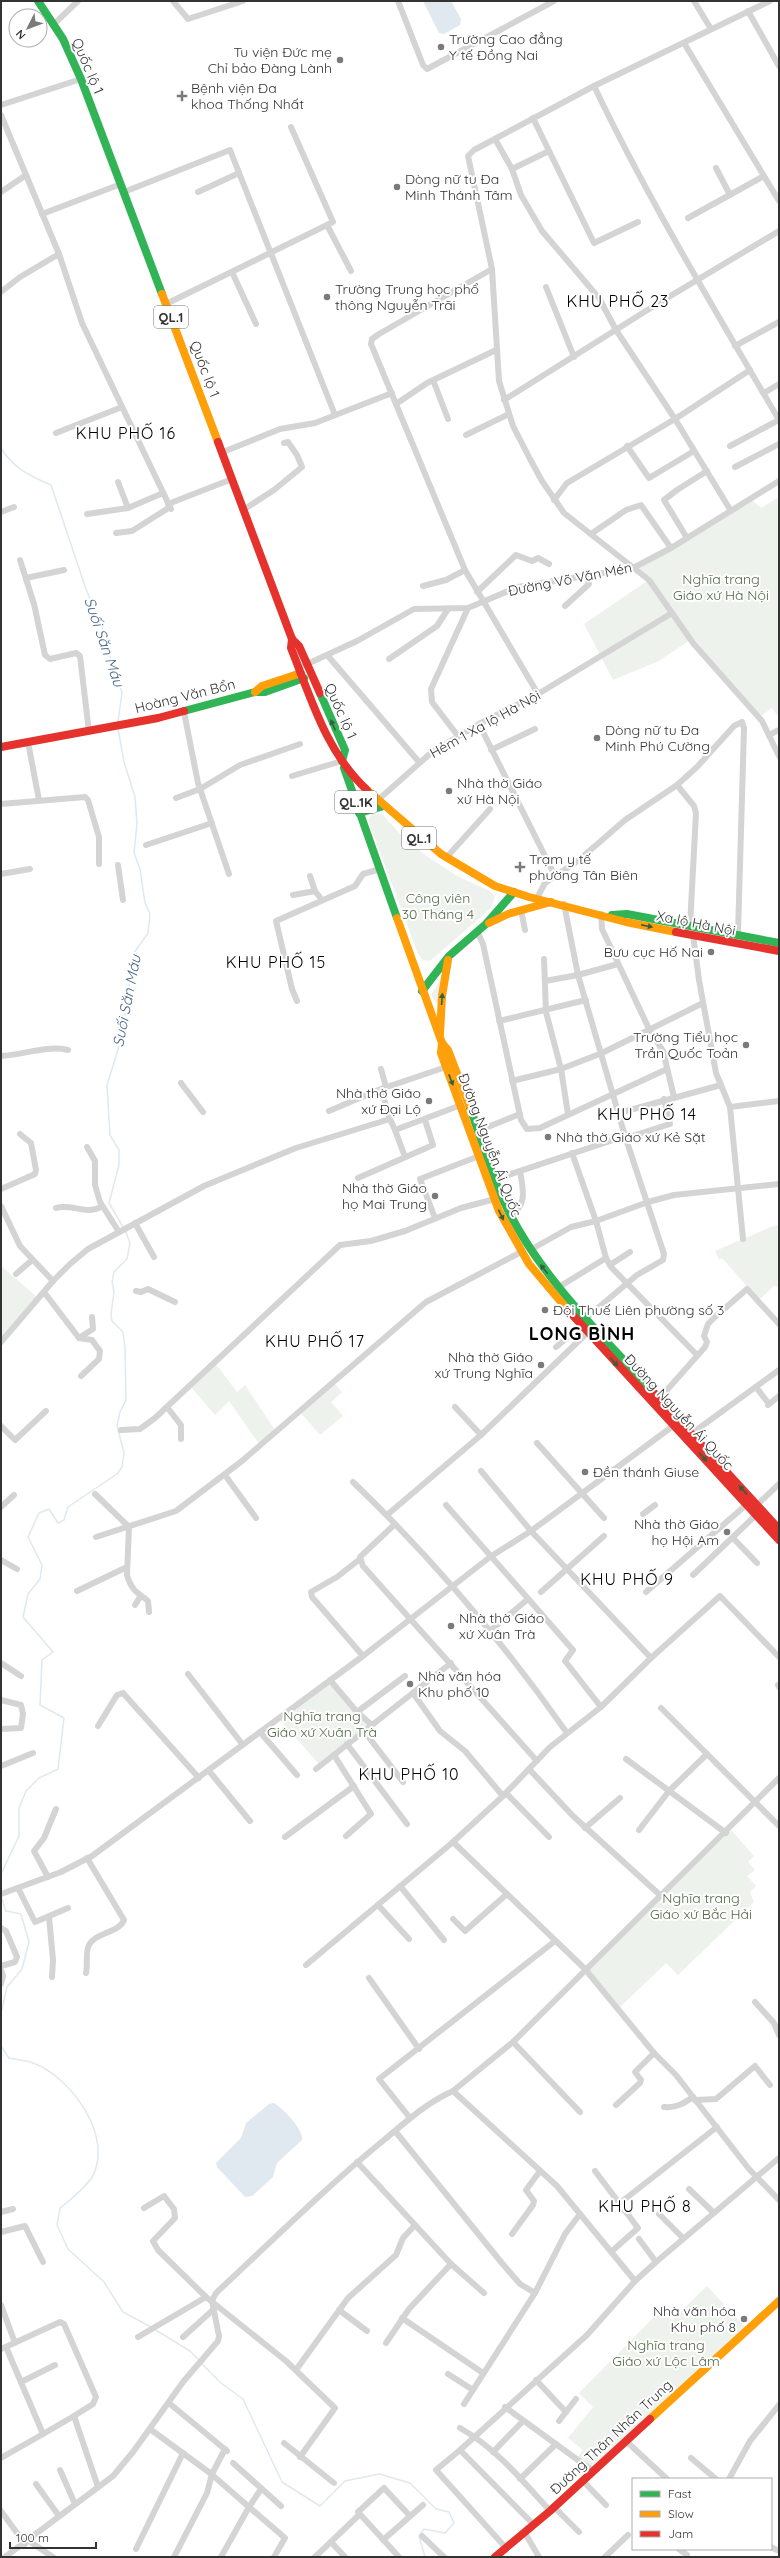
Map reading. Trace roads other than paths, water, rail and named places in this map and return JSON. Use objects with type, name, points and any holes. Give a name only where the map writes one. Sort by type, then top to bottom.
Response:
[{"type":"main road","name":"Quốc lộ 1","points":[[38,1],[54,24],[81,79],[223,452],[243,510],[292,639],[299,646],[305,672],[345,750],[342,761]]},
{"type":"main road","name":"Hoàng Văn Bổn","points":[[1,747],[89,732],[184,712],[255,692],[265,692],[305,672]]},
{"type":"main road","name":"Xa lộ Hà Nội","points":[[342,761],[352,775],[407,828],[446,858],[483,879],[514,892],[564,904],[626,922],[779,951]]},
{"type":"main road","name":"QL.1K","points":[[342,761],[359,813],[380,868]]},
{"type":"main road","points":[[359,813],[384,806]]},
{"type":"main road","name":"Đường Nguyễn Ái Quốc","points":[[380,868],[422,991],[441,1040],[448,1050],[510,1215],[530,1250],[586,1318],[779,1529]]},
{"type":"main road","points":[[422,991],[449,956],[486,924],[514,892]]},
{"type":"main road","points":[[486,924],[521,910],[552,902]]},
{"type":"main road","name":"Xa lộ Hà Nội","points":[[605,915],[627,914],[779,943]]},
{"type":"main road","name":"QL.1K","points":[[441,1040],[442,996],[449,956]]},
{"type":"main road","name":"Đường Nguyễn Ái Quốc","points":[[441,1040],[441,1053],[495,1199],[521,1252],[587,1333],[779,1540]]},
{"type":"main road","points":[[587,1333],[594,1326]]},
{"type":"main road","name":"Đường Thân Nhân Trung","points":[[495,2557],[552,2509],[779,2301]]},
{"type":"street","points":[[54,24],[78,1]]},
{"type":"street","points":[[176,2],[188,19],[243,1]]},
{"type":"street","points":[[398,1],[422,65],[427,69],[554,1]]},
{"type":"street","points":[[694,1],[711,29]]},
{"type":"street","points":[[770,1],[594,86],[495,139],[468,156],[492,269],[496,350],[504,400],[509,414],[542,481],[564,513],[649,580],[693,643],[755,712],[769,735],[779,756]]},
{"type":"street","points":[[748,11],[779,66]]},
{"type":"street","points":[[684,43],[779,201]]},
{"type":"street","points":[[1,105],[81,79]]},
{"type":"street","points":[[594,86],[615,130],[735,346],[779,420],[730,446]]},
{"type":"street","points":[[1,115],[59,254],[82,323],[170,507]]},
{"type":"street","points":[[534,118],[594,243],[638,222]]},
{"type":"street","points":[[166,304],[333,221],[291,127]]},
{"type":"street","points":[[495,139],[512,169],[521,195],[542,231],[600,298],[616,330],[675,419],[731,511]]},
{"type":"street","points":[[42,214],[230,150],[335,415]]},
{"type":"street","points":[[512,169],[549,151]]},
{"type":"street","points":[[716,168],[730,195]]},
{"type":"street","points":[[198,192],[239,173]]},
{"type":"street","points":[[1,192],[26,175]]},
{"type":"street","points":[[688,218],[764,176]]},
{"type":"street","points":[[327,225],[351,271]]},
{"type":"street","points":[[504,400],[698,279],[779,231]]},
{"type":"street","points":[[1,292],[20,276],[59,254]]},
{"type":"street","points":[[492,269],[372,339],[374,351],[465,570],[478,592],[485,600],[538,694]]},
{"type":"street","points":[[232,272],[256,324]]},
{"type":"street","points":[[546,287],[574,357]]},
{"type":"street","points":[[735,346],[778,325]]},
{"type":"street","points":[[396,404],[433,380],[496,350]]},
{"type":"street","points":[[554,500],[567,483],[627,446],[675,419],[750,370]]},
{"type":"street","points":[[433,380],[448,419]]},
{"type":"street","points":[[764,394],[779,384]]},
{"type":"street","points":[[223,452],[280,429],[315,423],[392,393]]},
{"type":"street","points":[[56,433],[122,407]]},
{"type":"street","points":[[466,434],[509,414]]},
{"type":"street","points":[[243,510],[274,490],[302,467],[293,447],[288,442],[284,443]]},
{"type":"street","points":[[735,467],[779,444]]},
{"type":"street","points":[[627,446],[649,478],[694,451]]},
{"type":"street","points":[[687,538],[664,500],[676,490],[708,471]]},
{"type":"street","points":[[116,533],[132,531],[170,507],[232,479]]},
{"type":"street","name":"Đường Võ Văn Mén","points":[[305,672],[328,656],[404,612],[414,609],[448,610],[468,608],[518,587],[633,568],[671,548],[779,481]]},
{"type":"street","points":[[118,482],[128,508]]},
{"type":"street","points":[[87,514],[128,508],[163,493]]},
{"type":"street","points":[[591,534],[626,510],[641,505],[671,548]]},
{"type":"street","points":[[1,512],[14,507]]},
{"type":"street","points":[[478,592],[516,555],[532,561],[538,558],[550,564]]},
{"type":"street","points":[[20,560],[26,578],[45,655],[50,659],[76,653],[80,656],[89,732]]},
{"type":"street","points":[[26,578],[64,570]]},
{"type":"street","points":[[423,586],[446,580],[465,570]]},
{"type":"street","points":[[565,606],[586,587],[589,582],[587,576]]},
{"type":"street","points":[[458,736],[432,702],[431,689],[468,608]]},
{"type":"street","points":[[389,659],[437,626],[448,610]]},
{"type":"street","name":"Hẻm 1 Xa lộ Hà Nội","points":[[378,800],[419,762],[458,736],[538,694],[672,613]]},
{"type":"street","points":[[328,656],[419,762]]},
{"type":"street","points":[[184,712],[200,789],[230,874]]},
{"type":"street","points":[[537,898],[544,883],[579,860],[624,820],[677,785],[697,767],[734,726],[742,722],[744,724],[738,934]]},
{"type":"street","points":[[479,724],[555,876]]},
{"type":"street","points":[[491,750],[535,729]]},
{"type":"street","points":[[769,735],[779,730]]},
{"type":"street","points":[[28,742],[39,800]]},
{"type":"street","points":[[176,798],[200,789],[240,765],[300,744]]},
{"type":"street","points":[[292,776],[342,761]]},
{"type":"street","points":[[677,785],[694,806],[696,813],[690,926]]},
{"type":"street","points":[[1,804],[85,797],[88,800],[99,837],[99,864]]},
{"type":"street","points":[[446,858],[490,809]]},
{"type":"street","points":[[146,845],[212,823]]},
{"type":"street","points":[[118,865],[123,900]]},
{"type":"street","points":[[297,1001],[275,924],[278,919],[355,886],[363,874],[380,868]]},
{"type":"street","points":[[1,874],[30,869]]},
{"type":"street","points":[[310,876],[315,891],[322,900]]},
{"type":"street","points":[[293,895],[315,891]]},
{"type":"street","points":[[564,904],[578,976],[614,1092],[625,1137],[648,1202],[664,1257],[586,1318]]},
{"type":"street","points":[[521,910],[524,930]]},
{"type":"street","points":[[605,915],[602,929],[650,1031],[663,1051],[674,1097]]},
{"type":"street","points":[[477,931],[483,944],[512,1081],[524,1126],[531,1130],[667,1069]]},
{"type":"street","points":[[693,935],[702,1003],[716,1073],[730,1107],[743,1240]]},
{"type":"street","points":[[544,960],[546,1012],[561,1069],[568,1114]]},
{"type":"street","points":[[545,981],[578,976],[618,964]]},
{"type":"street","points":[[499,1021],[546,1012],[586,1000]]},
{"type":"street","points":[[512,1081],[561,1069],[602,1053],[650,1031],[702,1003]]},
{"type":"street","points":[[1,1056],[12,1057],[53,1048],[68,1050]]},
{"type":"street","points":[[329,1111],[384,1088],[446,1067]]},
{"type":"street","points":[[381,1069],[390,1119],[405,1157]]},
{"type":"street","points":[[181,1082],[203,1112]]},
{"type":"street","points":[[619,1113],[664,1099],[721,1085]]},
{"type":"street","points":[[496,1179],[572,1153],[670,1124],[664,1099]]},
{"type":"street","points":[[730,1107],[779,1101]]},
{"type":"street","points":[[395,1130],[425,1120],[461,1105]]},
{"type":"street","points":[[478,1131],[520,1114]]},
{"type":"street","points":[[1,1342],[53,1281],[88,1249],[204,1186],[296,1148],[390,1119]]},
{"type":"street","points":[[358,1178],[433,1145],[425,1120]]},
{"type":"street","points":[[1,1189],[29,1176],[36,1170],[31,1143],[20,1134]]},
{"type":"street","points":[[87,1147],[95,1162],[95,1185],[102,1206],[123,1230]]},
{"type":"street","points":[[572,1153],[596,1221],[606,1258],[610,1265],[627,1285],[697,1355]]},
{"type":"street","points":[[435,1218],[420,1179],[479,1156]]},
{"type":"street","points":[[510,1215],[520,1208],[524,1198],[520,1171]]},
{"type":"street","points":[[530,1250],[571,1227],[596,1221],[648,1202],[674,1195],[779,1184]]},
{"type":"street","points":[[121,1430],[140,1429],[167,1407],[340,1245],[370,1241],[405,1231],[461,1208],[495,1199]]},
{"type":"street","points":[[1,1206],[14,1236],[32,1260],[53,1281]]},
{"type":"street","points":[[56,1208],[64,1206],[91,1210],[102,1206]]},
{"type":"street","points":[[135,1223],[154,1257]]},
{"type":"street","points":[[96,1537],[171,1514],[225,1475],[426,1302],[521,1252]]},
{"type":"street","points":[[610,1265],[630,1252]]},
{"type":"street","points":[[559,1287],[606,1258]]},
{"type":"street","points":[[16,1274],[32,1260]]},
{"type":"street","points":[[136,1291],[141,1292],[148,1289],[175,1302]]},
{"type":"street","points":[[660,1399],[676,1382],[707,1342],[704,1336],[708,1324],[747,1289],[779,1324]]},
{"type":"street","points":[[44,1292],[79,1338],[94,1342],[101,1355],[81,1376]]},
{"type":"street","points":[[79,1338],[93,1329],[92,1317]]},
{"type":"street","points":[[556,1347],[581,1326]]},
{"type":"street","points":[[387,1515],[481,1435],[587,1333]]},
{"type":"street","points":[[691,1434],[779,1370]]},
{"type":"street","points":[[756,1387],[768,1405],[779,1396]]},
{"type":"street","points":[[167,1407],[181,1425],[181,1439]]},
{"type":"street","points":[[455,1407],[481,1435]]},
{"type":"street","points":[[1,1426],[15,1440],[46,1411]]},
{"type":"street","points":[[2,1893],[48,1876],[87,1858],[209,1771],[363,1656],[490,1557],[531,1531],[673,1426]]},
{"type":"street","points":[[537,1443],[549,1453],[582,1494],[604,1518]]},
{"type":"street","points":[[481,1471],[531,1531],[587,1587],[596,1602],[651,1658]]},
{"type":"street","points":[[225,1475],[256,1518]]},
{"type":"street","points":[[353,1482],[387,1515],[451,1586],[525,1673],[567,1732]]},
{"type":"street","points":[[757,1505],[779,1484]]},
{"type":"street","points":[[95,1494],[129,1527],[127,1567],[129,1582],[140,1597],[148,1601],[149,1612]]},
{"type":"street","points":[[1,1507],[14,1495]]},
{"type":"street","points":[[446,1505],[573,1650],[565,1661],[602,1707]]},
{"type":"street","points":[[643,1514],[655,1505]]},
{"type":"street","points":[[646,1592],[746,1505]]},
{"type":"street","points":[[693,1576],[756,1515]]},
{"type":"street","points":[[363,1656],[312,1597],[311,1592],[337,1576],[360,1559],[395,1524]]},
{"type":"street","points":[[541,1592],[604,1536]]},
{"type":"street","points":[[733,1538],[757,1563]]},
{"type":"street","points":[[360,1559],[363,1566],[537,1761]]},
{"type":"street","points":[[1,1560],[17,1569]]},
{"type":"street","points":[[77,1591],[127,1567]]},
{"type":"street","points":[[306,1964],[453,1842],[504,1795],[567,1732],[602,1707],[651,1658],[720,1596],[779,1657]]},
{"type":"street","points":[[135,1605],[140,1597]]},
{"type":"street","points":[[490,1632],[528,1599]]},
{"type":"street","points":[[1,1663],[21,1676]]},
{"type":"street","points":[[316,1769],[451,1663]]},
{"type":"street","points":[[188,1674],[243,1745]]},
{"type":"street","points":[[358,1712],[405,1676]]},
{"type":"street","points":[[330,1680],[358,1712],[372,1725]]},
{"type":"street","points":[[98,1726],[118,1695],[123,1693],[199,1778]]},
{"type":"street","points":[[413,1693],[440,1731],[465,1752],[504,1795],[549,1837]]},
{"type":"street","points":[[1,1700],[21,1705],[23,1714],[21,1728],[1,1729]]},
{"type":"street","points":[[661,1708],[779,1826]]},
{"type":"street","points":[[364,1731],[403,1782]]},
{"type":"street","points":[[260,1732],[297,1775]]},
{"type":"street","points":[[347,1744],[407,1824]]},
{"type":"street","points":[[1,1766],[33,1753]]},
{"type":"street","points":[[639,1830],[669,1791],[707,1754]]},
{"type":"street","points":[[334,1755],[371,1814],[346,1836]]},
{"type":"street","points":[[626,1759],[726,1833]]},
{"type":"street","points":[[529,1769],[585,1828],[661,1896]]},
{"type":"street","points":[[209,1771],[250,1821]]},
{"type":"street","points":[[5,2557],[27,2542],[98,2487],[122,2466],[202,2358],[219,2338],[212,2300],[216,2293],[357,2162],[410,2118],[436,2099],[453,2091],[513,2042],[585,1969],[757,1803],[779,1778]]},
{"type":"street","points":[[286,1837],[354,1786]]},
{"type":"street","points":[[585,1828],[620,1798]]},
{"type":"street","points":[[48,1876],[34,1851],[47,1832],[56,1809]]},
{"type":"street","points":[[453,1842],[585,1969],[654,2053],[694,2098],[758,2177],[779,2200]]},
{"type":"street","points":[[86,1973],[89,1944],[95,1938],[118,1926],[124,1920],[87,1858]]},
{"type":"street","points":[[400,1886],[444,1940]]},
{"type":"street","points":[[18,1888],[36,1922],[49,1918],[68,1908]]},
{"type":"street","points":[[453,1919],[464,1931],[506,1894]]},
{"type":"street","points":[[378,1905],[409,1939]]},
{"type":"street","points":[[49,1918],[54,1960],[52,1976]]},
{"type":"street","points":[[1,1928],[6,1931],[17,1956],[15,1962],[1,1966]]},
{"type":"street","points":[[410,2118],[378,2078],[419,2048],[555,1941]]},
{"type":"street","points":[[1,1970],[3,1976],[1,1984]]},
{"type":"street","points":[[369,1978],[419,2048]]},
{"type":"street","points":[[755,2002],[774,2023],[779,2035]]},
{"type":"street","points":[[513,2042],[580,2112]]},
{"type":"street","points":[[616,2105],[640,2083],[641,2080],[635,2072],[654,2053]]},
{"type":"street","points":[[664,2107],[672,2108],[694,2098],[716,2099],[754,2066],[770,2085]]},
{"type":"street","points":[[453,2091],[557,2186],[612,2251],[635,2281]]},
{"type":"street","points":[[620,2203],[717,2127]]},
{"type":"street","points":[[395,2131],[510,2273],[520,2284],[535,2293]]},
{"type":"street","points":[[506,2548],[436,2470],[475,2437],[506,2407],[587,2335],[635,2281],[683,2238],[779,2158]]},
{"type":"street","points":[[357,2162],[451,2264],[484,2293]]},
{"type":"street","points":[[595,2170],[638,2228],[612,2251]]},
{"type":"street","points":[[512,2234],[533,2205],[534,2201],[526,2190],[540,2171]]},
{"type":"street","points":[[689,2189],[714,2213]]},
{"type":"street","points":[[144,2208],[161,2196],[174,2209],[174,2222],[157,2236],[153,2242],[154,2246],[206,2296],[296,2370],[335,2408],[300,2456]]},
{"type":"street","points":[[1,2212],[14,2209]]},
{"type":"street","points":[[464,2404],[535,2293],[565,2234],[580,2214]]},
{"type":"street","points":[[659,2214],[683,2238]]},
{"type":"street","points":[[296,2370],[340,2310],[360,2286],[396,2255],[403,2238],[415,2225]]},
{"type":"street","points":[[1,2232],[25,2226],[43,2262]]},
{"type":"street","points":[[639,2239],[656,2262]]},
{"type":"street","points":[[386,2343],[402,2318],[451,2264]]},
{"type":"street","points":[[138,2337],[206,2296]]},
{"type":"street","points":[[1,2305],[15,2343]]},
{"type":"street","points":[[183,2337],[214,2309]]},
{"type":"street","points":[[340,2310],[366,2331]]},
{"type":"street","points":[[402,2318],[483,2374]]},
{"type":"street","points":[[1,2458],[43,2434],[74,2416],[93,2404],[96,2397],[64,2324],[60,2322],[3,2348],[21,2382],[43,2434]]},
{"type":"street","points":[[21,2382],[55,2365]]},
{"type":"street","points":[[448,2374],[473,2390]]},
{"type":"street","points":[[536,2380],[566,2412]]},
{"type":"street","points":[[558,2421],[576,2399]]},
{"type":"street","points":[[169,2403],[226,2450],[212,2474],[207,2493],[174,2557]]},
{"type":"street","points":[[730,2478],[750,2441],[779,2405]]},
{"type":"street","points":[[506,2407],[524,2422],[593,2471]]},
{"type":"street","points":[[74,2416],[98,2487]]},
{"type":"street","points":[[493,2452],[524,2422]]},
{"type":"street","points":[[460,2428],[475,2437],[493,2452],[552,2509],[579,2532]]},
{"type":"street","points":[[150,2429],[212,2474],[285,2538],[274,2557]]},
{"type":"street","points":[[626,2441],[666,2478]]},
{"type":"street","points":[[284,2443],[334,2483]]},
{"type":"street","points":[[520,2479],[556,2444]]},
{"type":"street","points":[[460,2450],[534,2525]]},
{"type":"street","points":[[136,2549],[183,2453]]},
{"type":"street","points":[[691,2458],[715,2478]]},
{"type":"street","points":[[233,2463],[281,2506]]},
{"type":"street","points":[[60,2470],[75,2504]]},
{"type":"street","points":[[582,2481],[606,2505]]},
{"type":"street","points":[[36,2484],[60,2516]]},
{"type":"street","points":[[315,2557],[359,2515],[361,2508],[384,2488],[410,2516]]},
{"type":"street","points":[[221,2557],[249,2507],[261,2489]]},
{"type":"street","points":[[383,2540],[423,2505]]},
{"type":"street","points":[[1,2511],[27,2542],[53,2557]]},
{"type":"street","points":[[359,2515],[399,2557]]},
{"type":"street","points":[[525,2532],[539,2557]]},
{"type":"street","points":[[605,2557],[628,2535]]},
{"type":"street","points":[[422,2536],[444,2557]]},
{"type":"street","points":[[331,2542],[345,2557]]},
{"type":"waterway","name":"Suối Săn Máu","points":[[1,448],[11,461],[23,471],[51,485],[86,589],[103,630],[116,679],[122,692],[118,722]]},
{"type":"waterway","name":"Suối Săn Máu","points":[[118,728],[124,762],[135,797],[137,824],[134,853],[140,869],[145,903],[150,914],[148,933],[134,953],[121,1040],[107,1085],[110,1135],[119,1150],[119,1165],[109,1203],[123,1227]]},
{"type":"waterway","name":"Suối Săn Máu","points":[[1,1874],[19,1836],[19,1808],[26,1791],[39,1778],[58,1769],[64,1718],[40,1705],[42,1660],[53,1652],[23,1617],[28,1594],[40,1579],[42,1565],[28,1537],[39,1513],[49,1509],[58,1523],[64,1520],[68,1507],[117,1474],[122,1467],[124,1453],[117,1426],[120,1412],[126,1400],[125,1348],[123,1332],[112,1321],[111,1314],[114,1292],[112,1282],[114,1272],[127,1259],[130,1243],[125,1230]]},
{"type":"waterway","name":"Suối Săn Máu","points":[[1,1896],[6,1911],[21,1914],[29,1942],[22,1969],[7,1987],[1,2013]]},
{"type":"waterway","name":"Suối Săn Máu","points":[[1,2046],[9,2058],[30,2062],[47,2070],[72,2092],[83,2107],[97,2139],[98,2155],[95,2171],[85,2186],[60,2208],[57,2225],[68,2249],[104,2282],[123,2312],[151,2327]]},
{"type":"waterway","name":"Suối Săn Máu","points":[[154,2329],[190,2351],[199,2360]]},
{"type":"waterway","name":"Suối Săn Máu","points":[[201,2363],[221,2383],[243,2399],[282,2482],[320,2506],[345,2481],[379,2474],[410,2483],[436,2509],[449,2512],[454,2523],[445,2533],[424,2529],[419,2536],[425,2557]]},
{"type":"place","name":"Trường Cao đẳng Y tế Đồng Nai","points":[[441,47]]},
{"type":"place","name":"Tu viện Đức mẹ Chỉ bảo Đàng Lành","points":[[340,60]]},
{"type":"place","name":"Bệnh viện Đa khoa Thống Nhất","points":[[182,96]]},
{"type":"place","name":"Dòng nữ tu Đa Minh Thánh Tâm","points":[[397,187]]},
{"type":"place","name":"Trường Trung học phổ thông Nguyễn Trãi","points":[[327,297]]},
{"type":"place","name":"Dòng nữ tu Đa Minh Phú Cường","points":[[597,738]]},
{"type":"place","name":"Nhà thờ Giáo xứ Hà Nội","points":[[449,791]]},
{"type":"place","name":"Trạm y tế phường Tân Biên","points":[[520,867]]},
{"type":"place","name":"Bưu cục Hố Nai","points":[[711,952]]},
{"type":"place","name":"Trường Tiểu học Trần Quốc Toản","points":[[746,1045]]},
{"type":"place","name":"Nhà thờ Giáo xứ Đại Lộ","points":[[429,1101]]},
{"type":"place","name":"Nhà thờ Giáo xứ Kẻ Sặt","points":[[548,1137]]},
{"type":"place","name":"Nhà thờ Giáo họ Mai Trung","points":[[435,1196]]},
{"type":"place","name":"Đội Thuế Liên phường số 3","points":[[545,1310]]},
{"type":"place","name":"Nhà thờ Giáo xứ Trung Nghĩa","points":[[541,1365]]},
{"type":"place","name":"Đền thánh Giuse","points":[[585,1472]]},
{"type":"place","name":"Nhà thờ Giáo họ Hội Am","points":[[727,1532]]},
{"type":"place","name":"Nhà thờ Giáo xứ Xuân Trà","points":[[451,1626]]},
{"type":"place","name":"Nhà văn hóa Khu phố 10","points":[[410,1684]]},
{"type":"place","name":"Nhà văn hóa Khu phố 8","points":[[744,2319]]},
{"type":"district","name":"KHU PHỐ 23","points":[[618,301]]},
{"type":"district","name":"KHU PHỐ 16","points":[[126,433]]},
{"type":"district","name":"KHU PHỐ 15","points":[[276,962]]},
{"type":"district","name":"KHU PHỐ 14","points":[[647,1114]]},
{"type":"district","name":"LONG BÌNH","points":[[582,1334]]},
{"type":"district","name":"KHU PHỐ 17","points":[[315,1341]]},
{"type":"district","name":"KHU PHỐ 9","points":[[627,1579]]},
{"type":"district","name":"KHU PHỐ 10","points":[[409,1774]]},
{"type":"district","name":"KHU PHỐ 8","points":[[645,2206]]},
{"type":"park label","name":"Nghĩa trang Giáo xứ Hà Nội","points":[[721,588]]},
{"type":"park label","name":"Công viên 30 Tháng 4","points":[[438,906]]},
{"type":"park label","name":"Nghĩa trang Giáo xứ Xuân Trà","points":[[322,1724]]},
{"type":"park label","name":"Nghĩa trang Giáo xứ Bắc Hải","points":[[701,1906]]},
{"type":"park label","name":"Nghĩa trang Giáo xứ Lộc Lâm","points":[[666,2354]]}]
